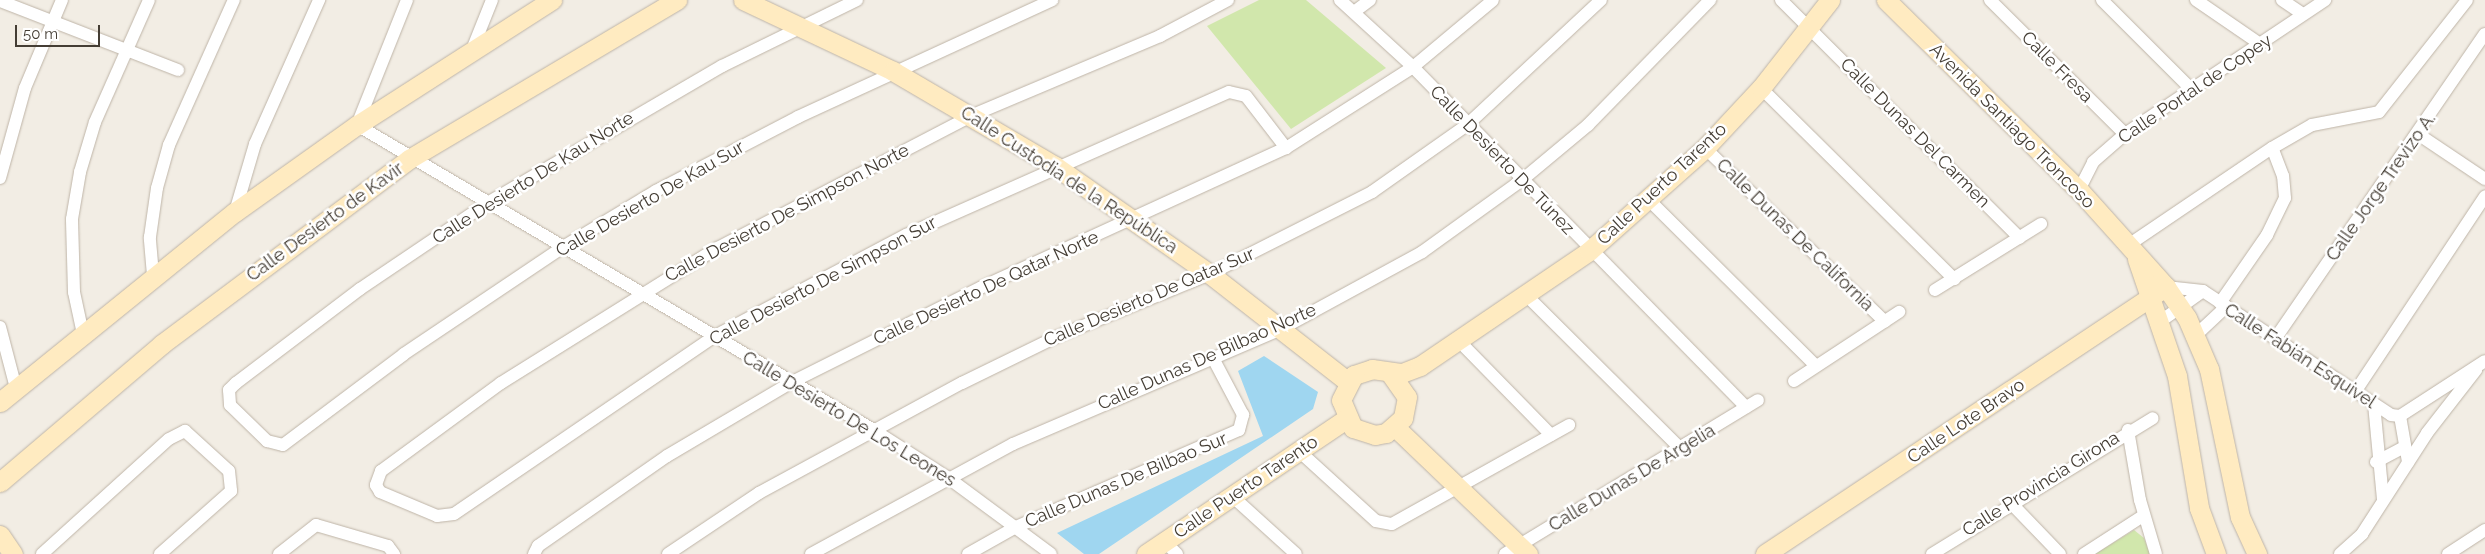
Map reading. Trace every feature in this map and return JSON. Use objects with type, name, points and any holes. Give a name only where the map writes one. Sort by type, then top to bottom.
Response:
[{"type":"street","points":[[0,178],[25,88],[62,0]]},
{"type":"street","points":[[83,334],[74,292],[72,219],[95,122],[149,0]]},
{"type":"street","points":[[153,275],[150,236],[167,153],[234,0]]},
{"type":"street","points":[[235,212],[255,144],[319,0]]},
{"type":"street","points":[[357,125],[407,0]]},
{"type":"street","points":[[472,50],[492,0]]},
{"type":"street","points":[[0,402],[153,275],[235,212],[357,125],[552,0]]},
{"type":"street","name":"Calle Desierto de Kavir","points":[[0,482],[162,344],[409,159],[677,0]]},
{"type":"street","name":"Calle Custodia de la República","points":[[743,0],[801,25],[893,72],[973,115],[1056,166],[1210,274],[1348,382]]},
{"type":"street","name":"Calle Desierto De Kau Norte","points":[[276,446],[230,405],[229,390],[360,289],[486,204],[663,99],[801,25],[858,0]]},
{"type":"street","name":"Calle Desierto De Kau Sur","points":[[276,446],[290,441],[404,354],[563,247],[719,157],[893,72],[1052,0]]},
{"type":"street","name":"Calle Desierto De Simpson Norte","points":[[376,477],[453,416],[640,292],[799,203],[973,115],[1160,36],[1228,0]]},
{"type":"street","name":"Calle Desierto De Túnez","points":[[1340,0],[1413,67],[1589,251],[1746,408]]},
{"type":"street","points":[[1354,12],[1370,0]]},
{"type":"street","name":"Calle Desierto De Qatar Norte","points":[[534,553],[667,456],[792,382],[982,287],[1286,148],[1413,67],[1493,0]]},
{"type":"street","name":"Calle Desierto De Qatar Sur","points":[[668,554],[760,493],[872,429],[1056,337],[1210,274],[1372,192],[1467,124],[1601,0]]},
{"type":"street","name":"Calle Dunas De Bilbao Norte","points":[[811,554],[947,477],[1096,406],[1281,329],[1422,252],[1522,180],[1622,92],[1710,0]]},
{"type":"street","name":"Calle Dunas Del Carmen","points":[[1781,0],[2020,238]]},
{"type":"street","name":"Calle Puerto Tarento","points":[[1390,373],[1413,370],[1460,342],[1589,251],[1650,201],[1705,148],[1761,88],[1810,29],[1830,0]]},
{"type":"street","name":"Avenida Santiago Troncoso","points":[[1886,0],[2079,190],[2131,251],[2166,287],[2197,334],[2216,394],[2240,517],[2257,554]]},
{"type":"street","name":"Calle Fresa","points":[[1990,0],[2125,134]]},
{"type":"street","points":[[2102,0],[2191,89]]},
{"type":"street","points":[[2196,0],[2260,44]]},
{"type":"street","points":[[2282,0],[2303,14]]},
{"type":"street","name":"Calle Portal de Copey","points":[[2079,190],[2092,162],[2125,134],[2325,0]]},
{"type":"street","points":[[2131,251],[2272,148],[2312,125],[2379,112],[2467,0]]},
{"type":"street","points":[[0,1],[128,48],[178,70]]},
{"type":"street","name":"Calle Jorge Trevizo A.","points":[[2275,339],[2418,134],[2485,34]]},
{"type":"street","points":[[1761,88],[1954,279]]},
{"type":"street","name":"Calle Desierto De Simpson Sur","points":[[376,477],[380,492],[437,516],[454,514],[713,337],[906,235],[1056,166],[1236,91],[1246,96],[1286,148]]},
{"type":"street","name":"Calle Desierto De Los Leones","points":[[357,125],[409,159],[563,247],[872,429],[947,477],[1051,554]]},
{"type":"street","points":[[2418,134],[2485,179]]},
{"type":"street","name":"Calle Dunas De California","points":[[1705,148],[1885,322]]},
{"type":"street","points":[[2197,334],[2223,305],[2267,235],[2285,198],[2283,176],[2272,148]]},
{"type":"street","points":[[2355,392],[2485,196]]},
{"type":"street","points":[[1650,201],[1816,366]]},
{"type":"street","points":[[1935,290],[2041,224]]},
{"type":"street","name":"Avenida Santiago Troncoso","points":[[2131,251],[2177,376],[2199,508],[2216,554]]},
{"type":"street","points":[[2166,287],[2203,291]]},
{"type":"street","name":"Calle Lote Bravo","points":[[1765,554],[2166,287]]},
{"type":"street","points":[[2158,323],[2203,291]]},
{"type":"street","name":"Calle Fabián Esquivel","points":[[2203,291],[2355,392],[2374,404],[2400,416]]},
{"type":"street","points":[[1527,296],[1681,449]]},
{"type":"street","name":"Calle Dunas De California","points":[[1794,381],[1898,312]]},
{"type":"street","points":[[0,327],[16,388]]},
{"type":"street","points":[[1460,342],[1551,435]]},
{"type":"street","name":"Calle Puerto Tarento","points":[[1406,408],[1417,383],[1441,354]]},
{"type":"street","name":"Calle Dunas De Bilbao Sur","points":[[968,554],[1016,527],[1240,430],[1243,415],[1213,358]]},
{"type":"street","points":[[2408,462],[2400,416],[2480,365]]},
{"type":"street","points":[[2340,554],[2352,544],[2408,462],[2480,365]]},
{"type":"street","points":[[1363,371],[1390,373],[1404,388],[1406,408],[1395,427],[1374,435],[1353,428],[1346,420],[1340,400],[1348,382],[1363,371]]},
{"type":"street","name":"Calle Dunas De Argelia","points":[[1518,551],[1758,400]]},
{"type":"street","points":[[2374,404],[2376,462],[2383,500]]},
{"type":"street","name":"Calle Provincia Girona","points":[[1941,552],[2010,502],[2128,430],[2153,418]]},
{"type":"street","name":"Calle Puerto Tarento","points":[[1146,554],[1171,548],[1232,496],[1346,420]]},
{"type":"street","points":[[1299,451],[1384,524],[1401,521],[1463,488],[1569,425]]},
{"type":"street","points":[[1395,427],[1463,488],[1518,551]]},
{"type":"street","points":[[2128,430],[2143,516],[2156,554]]},
{"type":"street","points":[[42,554],[178,433],[193,435],[233,481],[223,500],[160,554]]},
{"type":"street","points":[[2376,462],[2404,447]]},
{"type":"street","points":[[1232,496],[1296,554]]},
{"type":"street","points":[[2010,502],[2060,554]]},
{"type":"street","points":[[2084,554],[2143,516]]},
{"type":"street","points":[[279,554],[316,525],[393,552]]},
{"type":"street","points":[[2448,554],[2485,530]]},
{"type":"street","points":[[0,535],[13,554]]},
{"type":"green space","points":[[1259,0],[1306,0],[1386,68],[1291,129],[1207,26]]},
{"type":"green space","points":[[2134,530],[2144,538],[2150,554],[2095,554]]},
{"type":"water","points":[[1264,356],[1318,392],[1313,409],[1099,554],[1084,554],[1057,533],[1263,436],[1238,371]]}]
